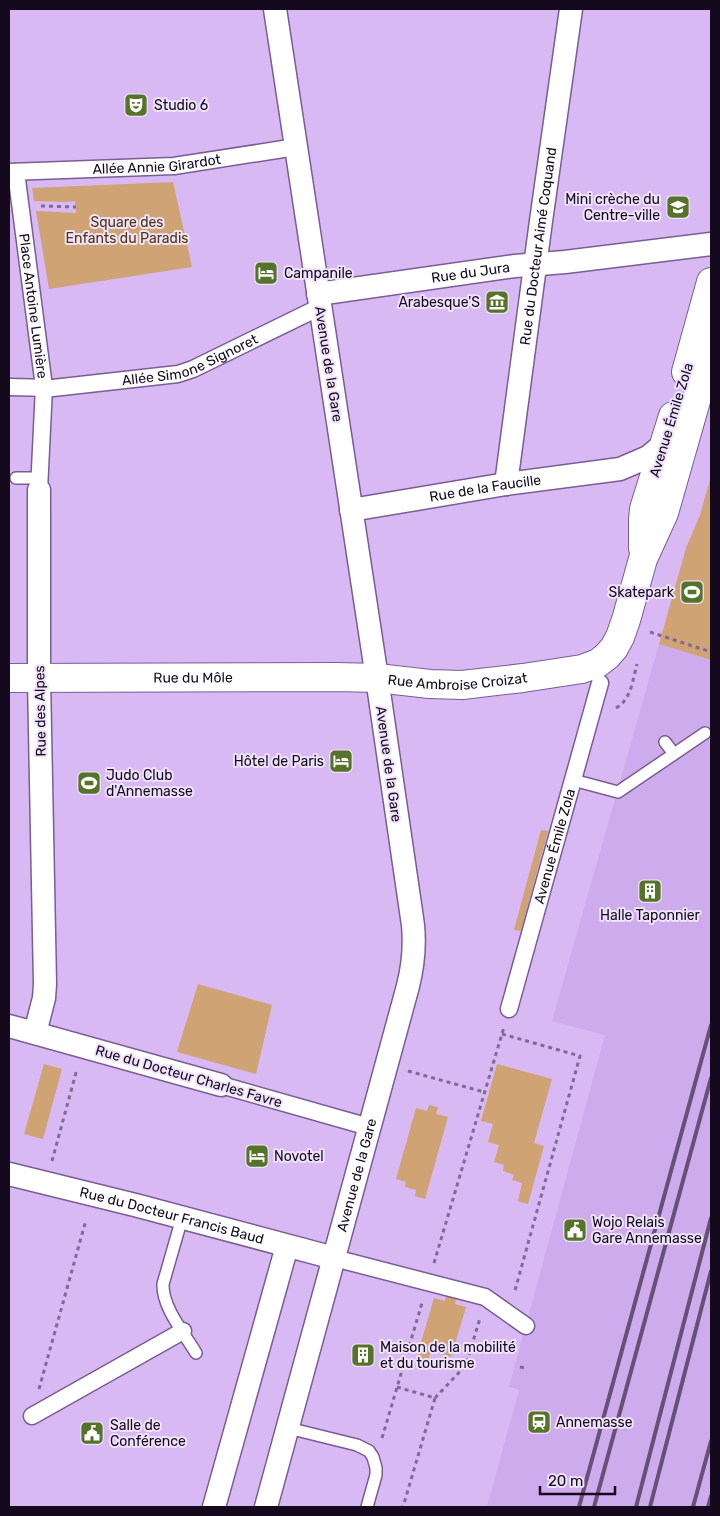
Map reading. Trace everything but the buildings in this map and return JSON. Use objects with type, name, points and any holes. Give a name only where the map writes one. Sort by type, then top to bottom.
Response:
[{"type":"street","name":"Avenue de la Gare","points":[[266,1507],[410,976],[414,933],[275,9]]},
{"type":"street","name":"Rue du Docteur Aimé Coquand","points":[[506,484],[571,9]]},
{"type":"street","name":"Allée Annie Girardot","points":[[12,172],[174,166],[296,147]]},
{"type":"street","name":"Place Antoine Lumière","points":[[12,172],[48,388]]},
{"type":"street","name":"Rue du Jura","points":[[319,301],[506,267],[565,262],[711,244]]},
{"type":"street","name":"Avenue Émile Zola","points":[[509,1009],[573,780],[596,677],[618,666],[636,626],[643,559],[643,520],[647,500],[711,282]]},
{"type":"street","name":"Allée Simone Signoret","points":[[9,387],[48,388],[187,372],[319,301]]},
{"type":"street","name":"Avenue Émile Zola","points":[[643,559],[668,502],[701,400],[711,348]]},
{"type":"street","name":"Rue des Alpes","points":[[35,1033],[44,998],[45,984],[39,679],[39,490],[48,388]]},
{"type":"street","name":"Rue de la Faucille","points":[[351,510],[506,484],[620,469],[648,457],[664,444]]},
{"type":"street","points":[[620,469],[638,486],[659,524]]},
{"type":"street","name":"Rue Ambroise Croizat","points":[[377,678],[419,684],[462,685],[537,676],[596,677]]},
{"type":"street","name":"Rue du Môle","points":[[9,678],[377,678]]},
{"type":"street","name":"Rue du Docteur Charles Favre","points":[[9,1026],[369,1127]]},
{"type":"street","name":"Rue du Docteur Francis Baud","points":[[9,1174],[334,1258]]},
{"type":"street","points":[[214,1507],[287,1246]]},
{"type":"street","points":[[334,1258],[485,1298],[526,1326]]},
{"type":"street","points":[[32,1416],[183,1331]]},
{"type":"street","points":[[228,1507],[243,1451],[234,1432]]},
{"type":"lane","points":[[16,478],[34,479],[38,483],[39,490]]},
{"type":"lane","points":[[573,780],[618,792],[705,733]]},
{"type":"lane","points":[[665,742],[674,754]]},
{"type":"lane","points":[[182,1218],[163,1284],[163,1291],[168,1307],[196,1353]]},
{"type":"lane","points":[[288,1428],[357,1445],[369,1452],[375,1462],[376,1475],[367,1507]]},
{"type":"path","points":[[35,206],[76,207]]},
{"type":"path","points":[[636,626],[711,652]]},
{"type":"path","points":[[375,1462],[509,1009]]},
{"type":"path","points":[[502,1034],[580,1056],[508,1314]]},
{"type":"path","points":[[46,1183],[83,1046]]},
{"type":"path","points":[[386,1064],[484,1092]]},
{"type":"path","points":[[32,1416],[86,1220]]},
{"type":"path","points":[[403,1507],[435,1398],[466,1365],[485,1298]]},
{"type":"path","points":[[520,1367],[524,1368]]},
{"type":"path","points":[[397,1387],[435,1398]]},
{"type":"shaded area","points":[[659,644],[711,660],[711,1507],[487,1507],[519,1390],[509,1387],[605,1035],[552,1021]]},
{"type":"green space","name":"Square des Enfants du Paradis","points":[[173,182],[192,267],[49,289],[36,211],[76,213],[75,201],[34,201],[32,188]]},
{"type":"green space","name":"Skatepark","points":[[711,476],[711,660],[659,644],[686,548],[700,515]]},
{"type":"green space","points":[[541,830],[548,831],[521,931],[514,930]]},
{"type":"green space","points":[[198,984],[272,1005],[256,1074],[177,1052]]},
{"type":"green space","points":[[44,1064],[62,1069],[43,1139],[24,1134]]},
{"type":"green space","points":[[497,1064],[552,1079],[534,1143],[544,1146],[528,1204],[518,1201],[522,1183],[512,1180],[514,1175],[503,1171],[504,1165],[494,1162],[499,1145],[488,1142],[493,1124],[481,1121]]},
{"type":"green space","points":[[429,1105],[438,1107],[436,1114],[448,1117],[425,1199],[415,1196],[416,1190],[405,1187],[406,1182],[396,1179],[416,1108],[427,1111]]},
{"type":"green space","points":[[446,1296],[456,1299],[455,1304],[466,1307],[451,1357],[431,1351],[426,1366],[415,1363],[434,1298],[445,1301]]},
{"type":"railway","points":[[579,1507],[711,1025]]},
{"type":"railway","points":[[594,1507],[711,1078]]},
{"type":"railway","points":[[636,1507],[711,1218]]},
{"type":"railway","points":[[650,1507],[711,1271]]},
{"type":"railway","points":[[693,1507],[711,1441]]},
{"type":"railway","points":[[708,1507],[711,1496]]},
{"type":"place","name":"Studio 6","points":[[136,105]]},
{"type":"place","name":"Mini crèche du Centre-ville","points":[[678,207]]},
{"type":"place","name":"Campanile","points":[[266,273]]},
{"type":"place","name":"Arabesque'S","points":[[497,302]]},
{"type":"place","name":"Skatepark","points":[[692,592]]},
{"type":"place","name":"Hôtel de Paris","points":[[341,761]]},
{"type":"place","name":"Judo Club d'Annemasse","points":[[89,783]]},
{"type":"place","name":"Halle Taponnier","points":[[650,891]]},
{"type":"place","name":"Novotel","points":[[257,1156]]},
{"type":"place","name":"Wojo Relais Gare Annemasse","points":[[575,1230]]},
{"type":"place","name":"Maison de la mobilité et du tourisme","points":[[363,1355]]},
{"type":"place","name":"Annemasse","points":[[539,1422]]},
{"type":"place","name":"Salle de Conférence","points":[[92,1433]]}]
